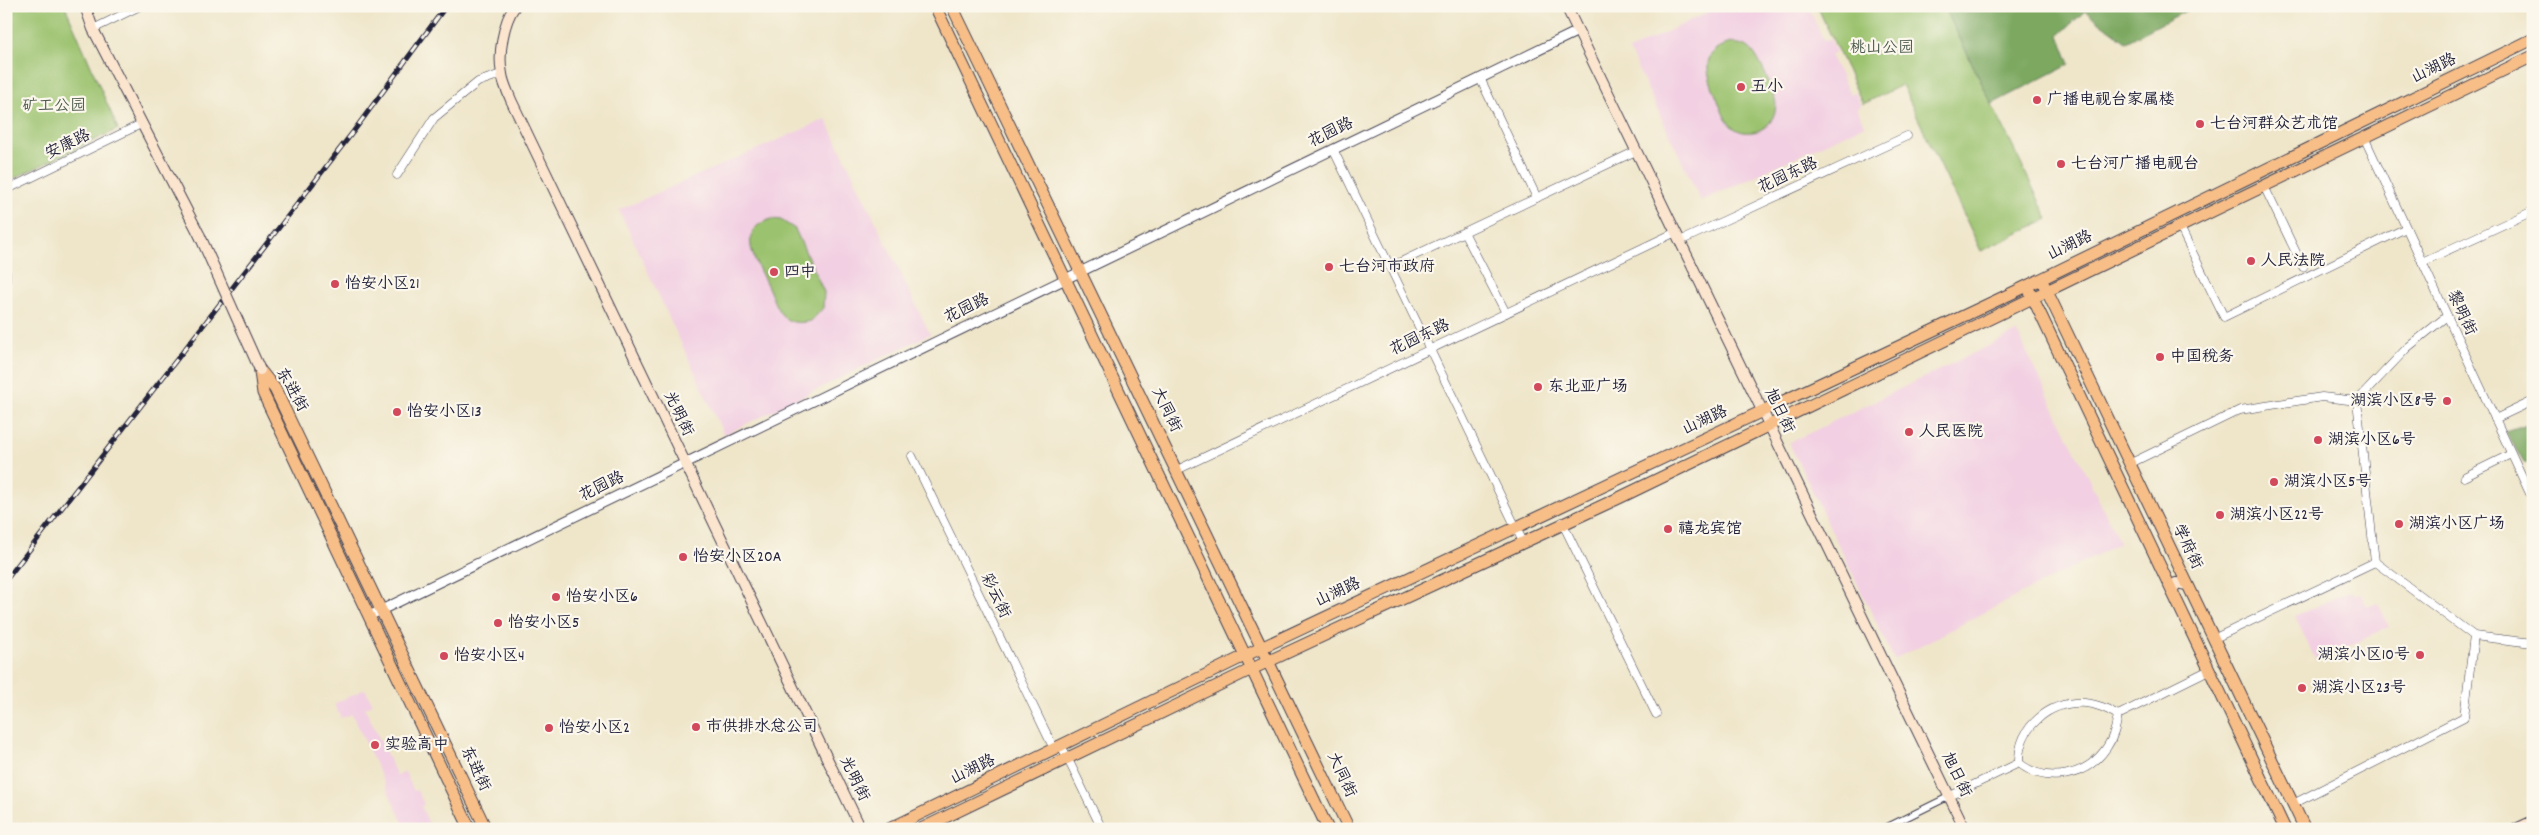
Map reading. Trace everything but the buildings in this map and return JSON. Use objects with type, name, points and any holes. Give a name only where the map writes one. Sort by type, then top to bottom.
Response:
[{"type":"main road","points":[[85,6],[93,29],[200,236],[260,370]]},
{"type":"main road","name":"光明街","points":[[515,6],[509,13],[502,46],[501,74],[511,100],[861,829]]},
{"type":"main road","points":[[935,6],[1328,829]]},
{"type":"main road","name":"大同街","points":[[952,6],[1270,661],[1349,829]]},
{"type":"main road","name":"旭日街","points":[[1566,6],[1965,829]]},
{"type":"main road","name":"山湖路","points":[[889,829],[1244,656],[2027,286],[2533,40]]},
{"type":"main road","name":"山湖路","points":[[921,829],[1252,669],[1770,425],[2533,56]]},
{"type":"main road","name":"学府街","points":[[2041,278],[2305,829]]},
{"type":"main road","name":"学府街","points":[[2027,286],[2285,829]]},
{"type":"main road","name":"东进街","points":[[260,370],[275,389],[486,829]]},
{"type":"main road","name":"东进街","points":[[260,370],[263,393],[470,829]]},
{"type":"main road","points":[[2172,592],[2176,583],[2187,585]]},
{"type":"main road","points":[[2516,829],[2533,820]]},
{"type":"street","points":[[93,29],[140,6]]},
{"type":"street","name":"花园路","points":[[369,616],[1578,31]]},
{"type":"street","points":[[397,175],[434,118],[478,82],[501,74]]},
{"type":"street","points":[[1480,78],[1537,198]]},
{"type":"street","name":"安康路","points":[[6,190],[142,124]]},
{"type":"street","name":"花园东路","points":[[1177,470],[1506,313],[1907,136]]},
{"type":"street","name":"黎明街","points":[[2364,137],[2533,500]]},
{"type":"street","points":[[1333,149],[1523,542]]},
{"type":"street","points":[[1390,267],[1636,151]]},
{"type":"street","points":[[2264,186],[2304,267]]},
{"type":"street","points":[[2422,262],[2533,211]]},
{"type":"street","points":[[2180,227],[2224,317],[2406,228]]},
{"type":"street","points":[[1464,232],[1506,313]]},
{"type":"street","points":[[6,272],[6,281]]},
{"type":"street","points":[[2357,400],[2407,348],[2447,316]]},
{"type":"street","points":[[2129,464],[2240,410],[2322,397],[2357,400]]},
{"type":"street","points":[[2357,400],[2375,562],[2474,636],[2533,643]]},
{"type":"street","points":[[2495,419],[2533,401]]},
{"type":"street","points":[[2464,477],[2511,454]]},
{"type":"street","name":"彩云街","points":[[912,456],[1058,747],[1068,758],[1102,829]]},
{"type":"street","points":[[1562,522],[1656,714]]},
{"type":"street","points":[[2213,639],[2375,562]]},
{"type":"street","points":[[2293,804],[2464,717],[2474,636]]},
{"type":"street","points":[[2118,714],[2209,670]]},
{"type":"street","points":[[2019,763],[2020,748],[2025,736],[2041,715],[2054,708],[2067,704],[2085,703],[2100,705],[2118,714]]},
{"type":"street","points":[[2019,763],[2032,771],[2060,776],[2070,775],[2084,769],[2107,748],[2114,735],[2118,714]]},
{"type":"street","points":[[1883,829],[2019,763]]},
{"type":"shaded area","name":"五小","points":[[1721,6],[1808,6],[1824,41],[1830,39],[1836,52],[1830,55],[1850,94],[1855,92],[1861,106],[1857,108],[1865,125],[1701,201],[1629,50]]},
{"type":"shaded area","name":"四中","points":[[826,119],[930,334],[724,435],[619,210]]},
{"type":"shaded area","points":[[2017,332],[2120,543],[1894,659],[1789,443]]},
{"type":"shaded area","points":[[2352,590],[2354,595],[2360,593],[2367,607],[2378,603],[2389,627],[2316,661],[2295,616]]},
{"type":"shaded area","name":"实验高中","points":[[365,689],[373,704],[365,708],[397,776],[405,772],[414,791],[417,790],[424,804],[421,806],[431,828],[406,829],[352,714],[341,718],[334,704]]},
{"type":"green space","name":"矿工公园","points":[[6,6],[65,6],[118,129],[6,182]]},
{"type":"green space","name":"桃山公园","points":[[1817,6],[1944,6],[2048,219],[1981,251],[1902,85],[1863,104]]},
{"type":"green space","name":"桃山公园","points":[[1944,6],[2195,6],[2126,42],[2085,11],[2059,35],[2070,64],[1992,104]]},
{"type":"green space","name":"五小","points":[[1731,43],[1740,44],[1753,51],[1775,99],[1774,116],[1767,126],[1756,131],[1743,132],[1732,127],[1723,114],[1710,81],[1708,72],[1709,58],[1713,52]]},
{"type":"green space","points":[[772,219],[781,220],[795,229],[824,292],[823,308],[811,321],[794,322],[782,315],[774,303],[754,257],[751,238],[754,230],[760,224]]},
{"type":"green space","points":[[2533,423],[2533,464],[2524,463],[2506,432]]},
{"type":"railway","points":[[6,580],[353,132],[446,6]]},
{"type":"place","name":"五小","points":[[1741,87]]},
{"type":"place","name":"广播电视台家属楼","points":[[2037,100]]},
{"type":"place","name":"七台河群众艺术馆","points":[[2200,124]]},
{"type":"place","name":"七台河广播电视台","points":[[2061,164]]},
{"type":"place","name":"人民法院","points":[[2251,261]]},
{"type":"place","name":"七台河市政府","points":[[1329,267]]},
{"type":"place","name":"四中","points":[[774,272]]},
{"type":"place","name":"怡安小区21","points":[[335,284]]},
{"type":"place","name":"中国税务","points":[[2160,357]]},
{"type":"place","name":"东北亚广场","points":[[1538,387]]},
{"type":"place","name":"湖滨小区8号","points":[[2447,401]]},
{"type":"place","name":"怡安小区13","points":[[397,412]]},
{"type":"place","name":"人民医院","points":[[1909,432]]},
{"type":"place","name":"湖滨小区6号","points":[[2318,440]]},
{"type":"place","name":"湖滨小区5号","points":[[2274,482]]},
{"type":"place","name":"湖滨小区22号","points":[[2220,515]]},
{"type":"place","name":"湖滨小区广场","points":[[2399,524]]},
{"type":"place","name":"禧龙宾馆","points":[[1668,529]]},
{"type":"place","name":"怡安小区20A","points":[[683,557]]},
{"type":"place","name":"怡安小区6","points":[[556,597]]},
{"type":"place","name":"怡安小区5","points":[[498,623]]},
{"type":"place","name":"湖滨小区10号","points":[[2420,655]]},
{"type":"place","name":"怡安小区4","points":[[444,656]]},
{"type":"place","name":"湖滨小区23号","points":[[2302,688]]},
{"type":"place","name":"市供排水总公司","points":[[696,727]]},
{"type":"place","name":"怡安小区2","points":[[549,728]]},
{"type":"place","name":"实验高中","points":[[375,745]]}]
